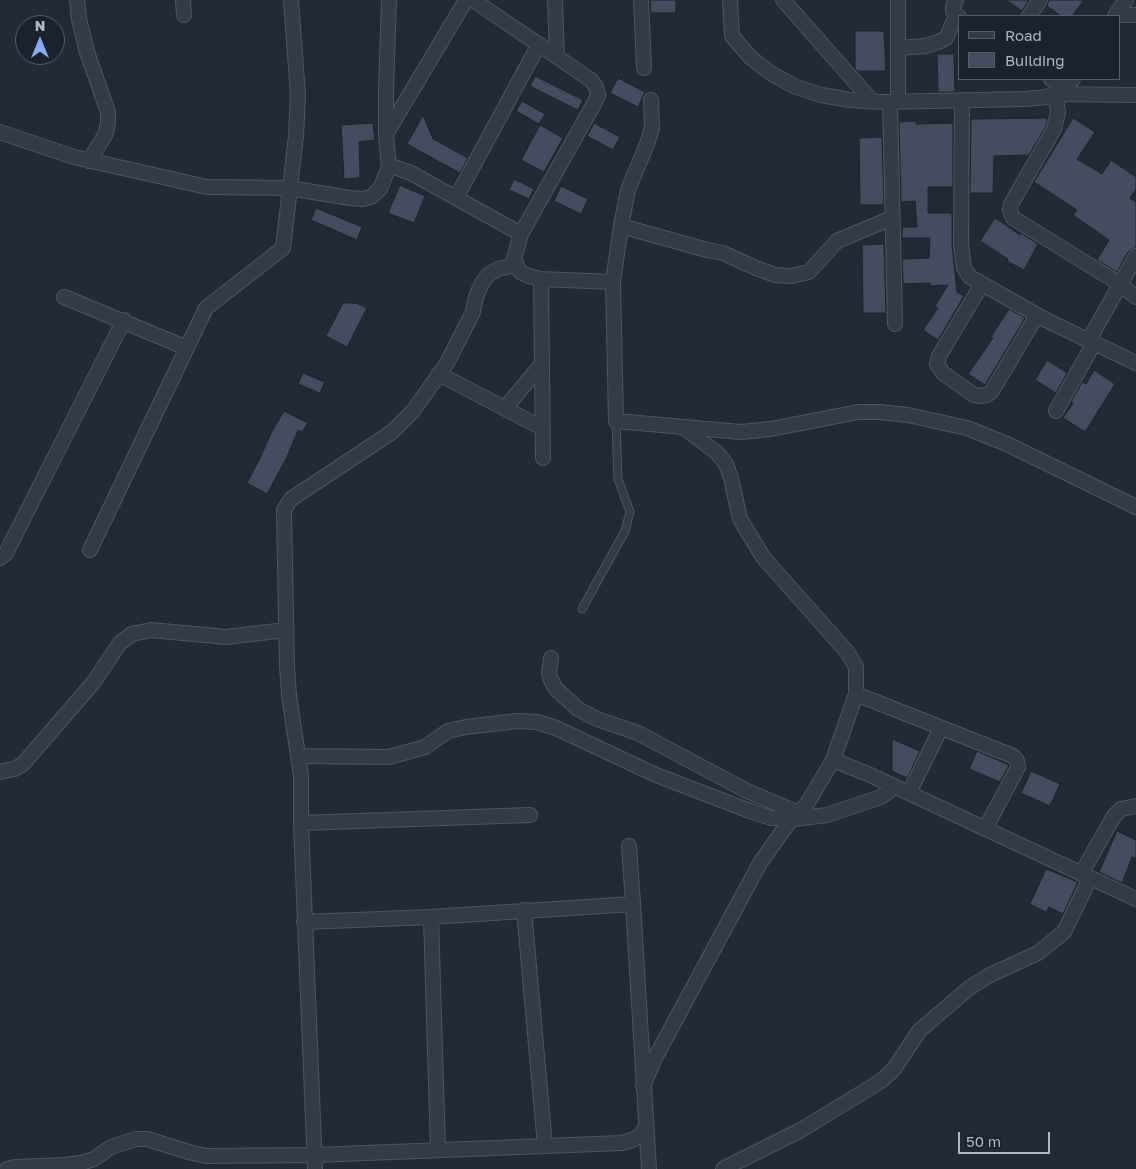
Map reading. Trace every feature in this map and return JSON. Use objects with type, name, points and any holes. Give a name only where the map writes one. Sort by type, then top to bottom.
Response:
[{"type":"street","points":[[77,0],[79,19],[87,52],[108,112],[108,124],[105,135],[89,160]]},
{"type":"street","points":[[183,0],[184,15]]},
{"type":"street","points":[[90,550],[206,308],[283,248],[296,136],[298,95],[291,0]]},
{"type":"street","points":[[0,132],[89,160],[206,187],[290,188],[350,198],[371,197],[380,189],[389,168],[386,134],[386,61],[389,0]]},
{"type":"street","points":[[386,134],[466,0]]},
{"type":"street","points":[[473,0],[591,80],[596,87],[598,95],[521,234],[514,259],[516,265],[520,272],[541,279],[613,282]]},
{"type":"street","points":[[555,0],[557,57]]},
{"type":"street","points":[[642,0],[644,68]]},
{"type":"street","points":[[730,0],[732,36],[751,58],[772,74],[796,86],[821,95],[894,102],[1036,98],[1046,97],[1065,87]]},
{"type":"street","points":[[783,0],[872,101]]},
{"type":"street","points":[[895,324],[892,218],[898,0]]},
{"type":"street","points":[[898,48],[926,46],[946,38],[958,17],[953,12],[956,0]]},
{"type":"street","points":[[1030,15],[1040,0]]},
{"type":"street","points":[[1117,15],[1126,0]]},
{"type":"street","points":[[1121,16],[1136,15]]},
{"type":"street","points":[[456,198],[539,44]]},
{"type":"street","points":[[1053,80],[1065,87],[1136,95]]},
{"type":"street","points":[[1065,87],[1054,129],[1011,204],[1010,210],[1013,218],[1120,284],[1136,297]]},
{"type":"street","points":[[651,100],[652,128],[628,190],[613,282],[616,421],[741,432],[772,429],[858,412],[908,415],[967,428],[1007,444],[1136,507]]},
{"type":"street","points":[[962,100],[961,255],[964,268],[970,277],[1037,315],[1136,363]]},
{"type":"street","points":[[389,168],[401,169],[411,173],[521,234]]},
{"type":"street","points":[[621,226],[723,253],[775,275],[791,276],[809,272],[837,241],[892,218]]},
{"type":"street","points":[[1056,411],[1136,256]]},
{"type":"street","points":[[315,1162],[304,922],[301,776],[288,695],[284,510],[291,499],[392,432],[413,411],[439,374],[473,312],[476,297],[482,283],[488,275],[516,265]]},
{"type":"street","points":[[541,279],[543,458]]},
{"type":"street","points":[[982,284],[939,356],[937,364],[943,373],[974,394],[980,396],[987,395],[992,391],[1037,315]]},
{"type":"street","points":[[64,297],[124,320],[187,348]]},
{"type":"street","points":[[0,558],[6,553],[124,320]]},
{"type":"street","points":[[505,408],[542,364]]},
{"type":"street","points":[[439,374],[542,428]]},
{"type":"street","points":[[643,1086],[655,1058],[760,863],[787,825],[807,804],[833,760],[856,694],[856,668],[848,653],[763,558],[740,518],[726,464],[718,453],[682,426]]},
{"type":"street","points":[[0,772],[14,769],[22,764],[92,682],[120,643],[132,634],[152,630],[226,637],[286,630]]},
{"type":"street","points":[[551,658],[549,673],[551,680],[556,689],[578,709],[597,719],[638,733],[796,816]]},
{"type":"street","points":[[856,694],[1013,756],[1017,761],[1018,767],[985,829]]},
{"type":"street","points":[[299,756],[389,757],[425,747],[448,731],[518,721],[537,722],[556,728],[656,775],[750,812],[771,818],[827,815],[881,797],[895,787]]},
{"type":"street","points":[[909,794],[941,728]]},
{"type":"street","points":[[833,760],[1136,899]]},
{"type":"street","points":[[723,1169],[801,1130],[881,1081],[894,1069],[919,1031],[969,988],[990,975],[1038,953],[1064,932],[1086,876],[1114,816],[1121,809],[1136,806]]},
{"type":"street","points":[[301,823],[530,815]]},
{"type":"street","points":[[628,846],[634,904],[645,1128],[649,1169]]},
{"type":"street","points":[[304,922],[431,917],[634,904]]},
{"type":"street","points":[[524,910],[545,1146]]},
{"type":"street","points":[[431,917],[438,1150]]},
{"type":"street","points":[[7,1169],[81,1163],[94,1159],[111,1147],[136,1139],[146,1139],[206,1156],[315,1162],[438,1150],[622,1142],[632,1140],[641,1134],[645,1128]]},
{"type":"lane","points":[[582,609],[625,531],[630,512],[618,479],[616,421]]},
{"type":"building","points":[[650,0],[676,0],[676,13],[651,13]]},
{"type":"building","points":[[1006,0],[1029,0],[1022,11]]},
{"type":"building","points":[[1049,0],[1084,0],[1073,15],[1060,15],[1047,6]]},
{"type":"building","points":[[855,31],[884,31],[886,71],[858,71],[855,69]]},
{"type":"building","points":[[937,54],[954,54],[955,92],[938,92]]},
{"type":"building","points":[[535,76],[583,100],[578,110],[530,86]]},
{"type":"building","points":[[618,78],[645,92],[638,107],[610,93]]},
{"type":"building","points":[[522,101],[545,114],[539,124],[516,111]]},
{"type":"building","points":[[423,115],[433,139],[468,158],[460,173],[407,144]]},
{"type":"building","points":[[1048,118],[1046,126],[1029,155],[994,156],[993,193],[970,193],[971,119]]},
{"type":"building","points":[[1073,118],[1095,132],[1077,159],[1102,174],[1111,160],[1136,177],[1136,189],[1130,198],[1136,202],[1136,247],[1128,252],[1117,272],[1097,260],[1109,240],[1073,215],[1077,210],[1034,182]]},
{"type":"building","points":[[916,121],[916,124],[953,123],[953,187],[928,187],[928,213],[952,213],[952,244],[957,292],[964,296],[938,340],[923,330],[938,308],[935,306],[948,285],[930,286],[930,283],[903,284],[902,259],[929,258],[930,238],[902,238],[902,227],[917,227],[915,201],[901,202],[899,122]]},
{"type":"building","points":[[373,123],[375,140],[359,142],[360,178],[344,179],[341,125]]},
{"type":"building","points":[[594,123],[620,137],[613,150],[587,136]]},
{"type":"building","points":[[540,125],[563,138],[544,172],[521,160]]},
{"type":"building","points":[[882,137],[884,205],[860,205],[859,138]]},
{"type":"building","points":[[514,179],[534,189],[529,199],[509,190]]},
{"type":"building","points":[[400,185],[425,196],[414,223],[388,213]]},
{"type":"building","points":[[561,186],[588,199],[581,214],[554,201]]},
{"type":"building","points":[[316,208],[362,227],[357,240],[311,220]]},
{"type":"building","points":[[995,218],[1020,235],[1021,233],[1038,244],[1024,270],[1007,261],[1008,259],[980,241]]},
{"type":"building","points":[[884,244],[886,313],[863,313],[862,245]]},
{"type":"building","points":[[343,303],[356,303],[367,308],[347,347],[326,336]]},
{"type":"building","points":[[1009,309],[1025,318],[985,385],[968,374],[993,338],[991,337]]},
{"type":"building","points":[[1047,360],[1067,373],[1056,393],[1035,380]]},
{"type":"building","points":[[1094,370],[1115,384],[1085,432],[1063,418],[1073,403],[1071,402],[1082,382],[1086,384]]},
{"type":"building","points":[[303,373],[325,382],[320,393],[298,384]]},
{"type":"building","points":[[284,411],[308,423],[302,432],[298,430],[287,457],[267,494],[247,483],[272,431]]},
{"type":"building","points":[[892,739],[920,751],[907,778],[892,771]]},
{"type":"building","points":[[977,751],[1009,765],[1000,782],[969,769]]},
{"type":"building","points":[[1031,771],[1060,784],[1050,806],[1021,793]]},
{"type":"building","points":[[1117,831],[1136,840],[1136,859],[1132,857],[1122,883],[1099,872]]},
{"type":"building","points":[[1046,869],[1078,882],[1063,914],[1049,907],[1046,912],[1030,904]]}]
